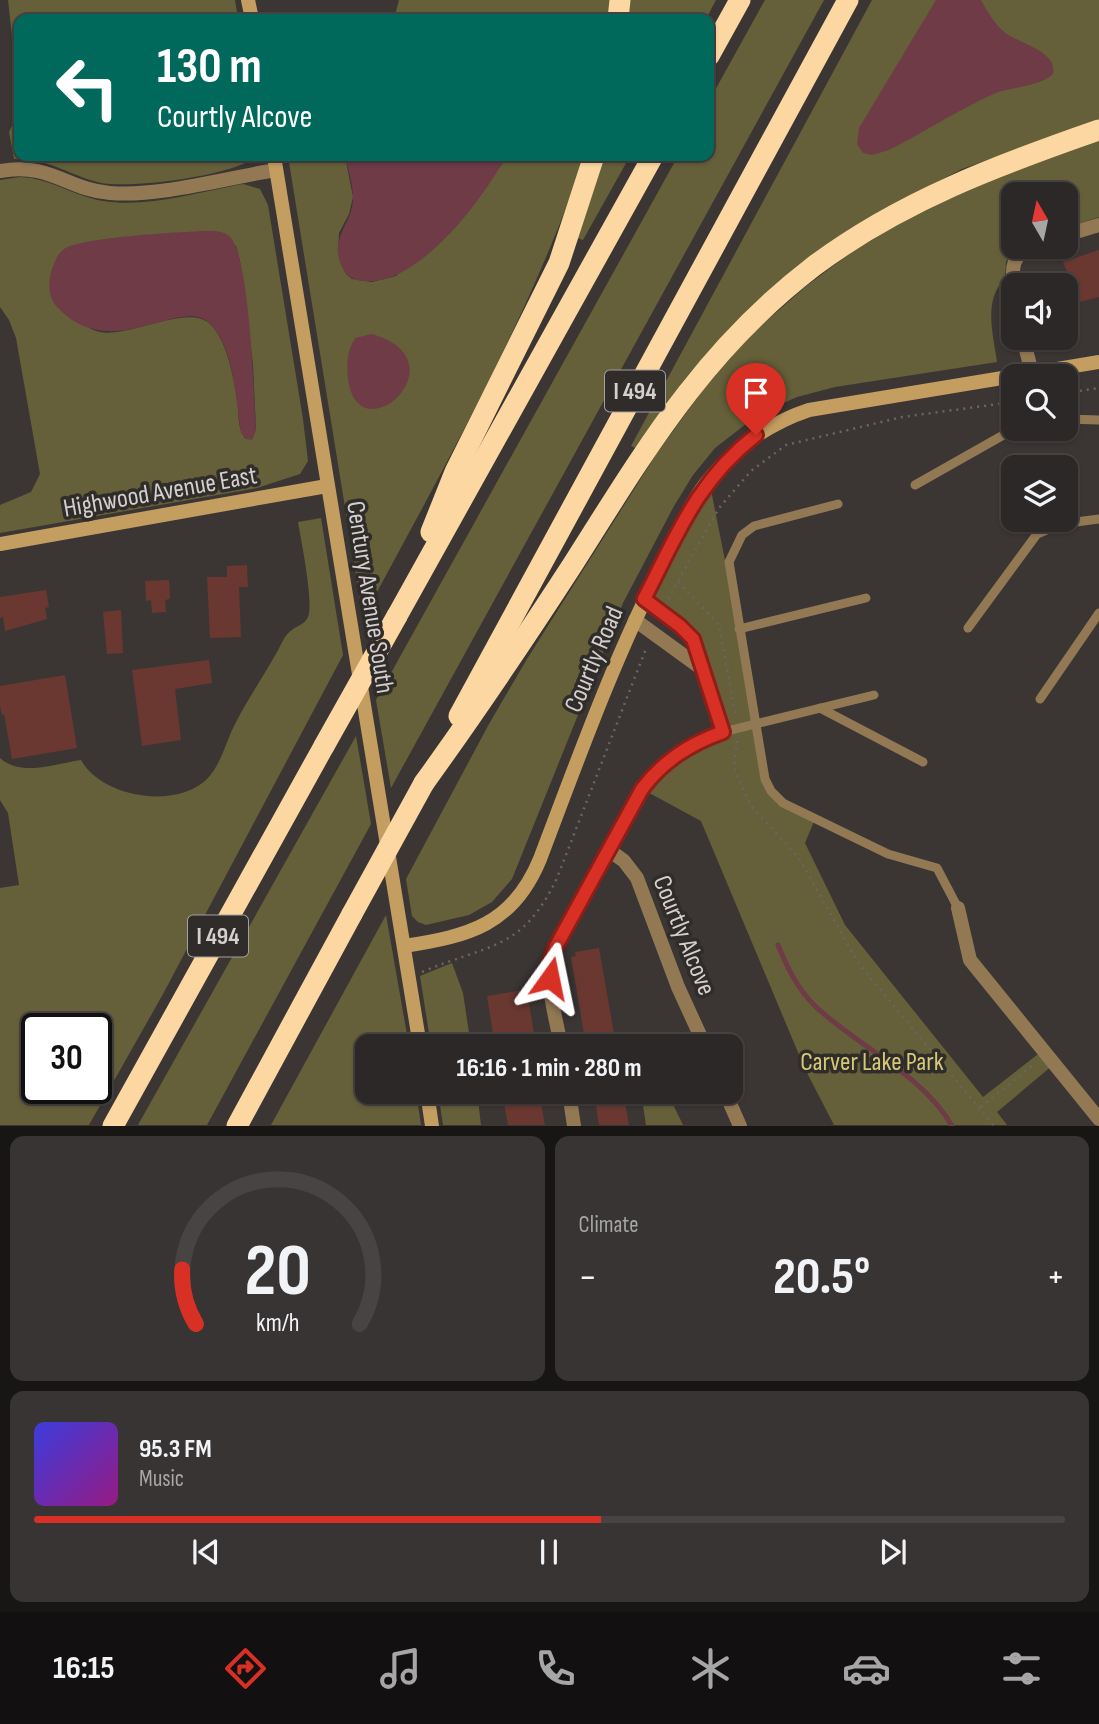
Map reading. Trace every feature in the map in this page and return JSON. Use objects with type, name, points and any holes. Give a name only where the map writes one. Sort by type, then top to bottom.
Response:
[{"type":"highway","points":[[714,47],[740,0]]},
{"type":"highway","name":"I 494","points":[[237,1125],[848,0]]},
{"type":"highway","points":[[424,783],[502,675],[663,423],[692,384],[738,333],[815,266],[901,210],[980,172],[1099,130]]},
{"type":"highway","points":[[397,616],[455,472],[559,262],[592,161]]},
{"type":"highway","name":"I 494","points":[[113,1125],[650,161]]},
{"type":"street","points":[[0,171],[24,169],[46,172],[95,191],[125,194],[275,163]]},
{"type":"street","name":"Century Avenue South","points":[[275,163],[418,1034]]},
{"type":"street","points":[[1078,231],[1099,225]]},
{"type":"street","name":"Courtly Road","points":[[1078,366],[1099,362]]},
{"type":"street","name":"Courtly Road","points":[[404,946],[454,937],[479,929],[499,917],[520,896],[538,864],[610,676],[644,599],[706,484],[736,451],[774,424],[809,410],[1001,379]]},
{"type":"street","name":"Highwood Avenue East","points":[[0,544],[327,486]]},
{"type":"street","points":[[559,1034],[550,962],[609,850],[653,774],[685,748],[723,732],[693,639],[644,599]]},
{"type":"street","points":[[635,620],[701,668]]},
{"type":"street","name":"Courtly Alcove","points":[[609,850],[627,864],[637,878],[673,974],[700,1034]]},
{"type":"street","points":[[958,908],[970,960],[1099,1119]]},
{"type":"street","points":[[429,1104],[432,1125]]},
{"type":"street","points":[[571,1104],[574,1125]]},
{"type":"street","points":[[730,1104],[740,1125]]},
{"type":"lane","points":[[1078,419],[1099,420]]},
{"type":"lane","points":[[915,485],[1001,436]]},
{"type":"lane","points":[[838,504],[766,522],[742,535],[729,562],[765,779],[771,791],[783,803],[888,854],[937,868],[958,908]]},
{"type":"lane","points":[[968,628],[1037,534],[1061,524],[1099,519]]},
{"type":"lane","points":[[739,629],[866,598]]},
{"type":"lane","points":[[1040,699],[1099,613]]},
{"type":"lane","points":[[723,732],[874,695]]},
{"type":"lane","points":[[820,708],[923,762]]},
{"type":"path","points":[[1078,391],[1099,388]]},
{"type":"path","points":[[678,582],[719,625],[738,728],[734,768],[751,806],[799,858],[859,964],[994,1125]]},
{"type":"path","points":[[981,1107],[1045,1055]]},
{"type":"green space","points":[[8,0],[235,0],[237,14],[14,14],[14,53]]},
{"type":"green space","points":[[399,0],[610,0],[609,14],[395,14]]},
{"type":"green space","points":[[629,0],[716,0],[709,14],[628,14]]},
{"type":"green space","points":[[765,0],[824,0],[391,788],[376,700],[675,161],[714,161],[714,92]]},
{"type":"green space","points":[[872,0],[1099,0],[1099,120],[962,169],[870,217],[765,294],[727,331],[684,380],[635,448],[631,446]]},
{"type":"green space","points":[[14,122],[14,159],[9,132]]},
{"type":"green space","points":[[1099,141],[1099,217],[1078,224],[1078,182],[1001,182],[1001,259],[1008,259],[1005,273],[1001,273],[1001,283],[992,307],[997,362],[835,387],[797,397],[759,414],[715,448],[693,475],[674,506],[623,603],[512,879],[492,902],[469,915],[426,925],[418,922],[412,916],[406,879],[489,724],[657,453],[715,373],[754,332],[805,287],[845,257],[907,218],[990,179]]},
{"type":"green space","points":[[38,161],[248,161],[225,170],[178,180],[130,184],[97,182]]},
{"type":"green space","points":[[289,161],[346,161],[353,197],[349,214],[339,233],[338,252],[346,274],[352,279],[372,282],[396,276],[503,161],[583,161],[538,276],[511,334],[454,448],[363,618]]},
{"type":"green space","points":[[603,161],[627,161],[583,240],[577,238]]},
{"type":"green space","points":[[31,178],[92,199],[120,203],[173,198],[243,184],[260,189],[268,205],[303,419],[308,461],[300,474],[257,488],[0,533],[0,505],[31,492],[40,474],[16,338],[0,307],[0,180]],"holes":[[[207,231],[236,246],[253,364],[256,430],[246,439],[240,426],[228,359],[221,339],[210,324],[188,317],[112,333],[100,332],[60,308],[50,289],[57,258],[90,242]]]},
{"type":"green space","name":"Carver Lake Park","points":[[709,480],[771,791],[815,819],[805,843],[845,925],[983,1097],[1042,1051],[1053,1065],[997,1112],[1007,1125],[834,1125],[805,1069],[701,821],[642,789],[653,773],[723,732],[693,639],[644,599]]},
{"type":"green space","points":[[321,518],[343,655],[163,994],[112,1084],[112,1013],[21,1013],[21,1104],[101,1104],[89,1125],[0,1125],[0,888],[19,885],[8,813],[0,800],[0,758],[8,764],[28,768],[81,760],[91,773],[105,783],[122,791],[141,795],[178,794],[195,788],[213,772],[239,716],[285,637],[308,617],[308,586],[298,522]]},
{"type":"green space","points":[[356,736],[371,824],[207,1125],[138,1125]]},
{"type":"green space","points":[[386,915],[407,1034],[355,1034],[355,1104],[418,1104],[421,1125],[271,1125]]},
{"type":"green space","points":[[452,963],[463,993],[469,1034],[429,1034],[420,976]]},
{"type":"green space","points":[[440,1104],[478,1104],[481,1125],[443,1125]]},
{"type":"green space","points":[[643,1104],[673,1104],[683,1125],[646,1125]]},
{"type":"shaded area","points":[[936,0],[981,0],[1003,31],[1036,48],[1049,59],[1053,74],[1041,81],[982,99],[889,150],[872,155],[863,153],[857,144],[859,128]]},
{"type":"shaded area","points":[[346,161],[503,161],[466,216],[447,236],[406,270],[385,279],[354,279],[343,269],[339,258],[339,240],[352,208],[351,182]]},
{"type":"shaded area","points":[[217,231],[231,238],[243,273],[254,389],[256,430],[252,440],[246,439],[241,433],[229,358],[217,332],[208,322],[195,317],[179,317],[121,331],[99,330],[78,323],[57,307],[50,293],[50,277],[57,258],[64,249],[74,245],[132,236]]},
{"type":"shaded area","points":[[372,334],[397,346],[408,362],[408,379],[400,394],[387,405],[372,409],[358,403],[349,385],[347,367],[348,355],[355,338]]},
{"type":"building","points":[[1099,250],[1099,297],[1078,302],[1078,273],[1068,273],[1063,262]]},
{"type":"building","points":[[247,565],[248,587],[239,587],[241,637],[210,638],[207,577],[227,577],[227,566]]},
{"type":"building","points":[[169,580],[170,599],[165,600],[166,612],[152,613],[151,600],[146,601],[145,581]]},
{"type":"building","points":[[46,590],[49,607],[45,608],[47,619],[5,631],[3,617],[0,618],[0,597]]},
{"type":"building","points":[[121,610],[123,653],[107,654],[103,612]]},
{"type":"building","points":[[209,660],[212,683],[175,689],[181,740],[142,746],[132,670]]},
{"type":"building","points":[[65,675],[77,748],[12,759],[4,714],[2,715],[0,706],[0,686]]},
{"type":"building","points":[[599,948],[614,1034],[584,1034],[571,957],[576,956],[575,952]]},
{"type":"building","points":[[523,990],[524,998],[528,997],[534,1034],[493,1034],[487,996]]},
{"type":"building","points":[[504,1104],[541,1104],[545,1125],[508,1125]]},
{"type":"building","points":[[625,1104],[629,1125],[599,1125],[596,1106]]},
{"type":"waterway","points":[[778,945],[793,977],[814,1005],[907,1076],[940,1108],[952,1126]]},
{"type":"route","points":[[550,978],[549,968],[555,948],[642,789],[653,774],[685,748],[723,732],[693,639],[644,599],[693,503],[718,468],[756,435]]}]
